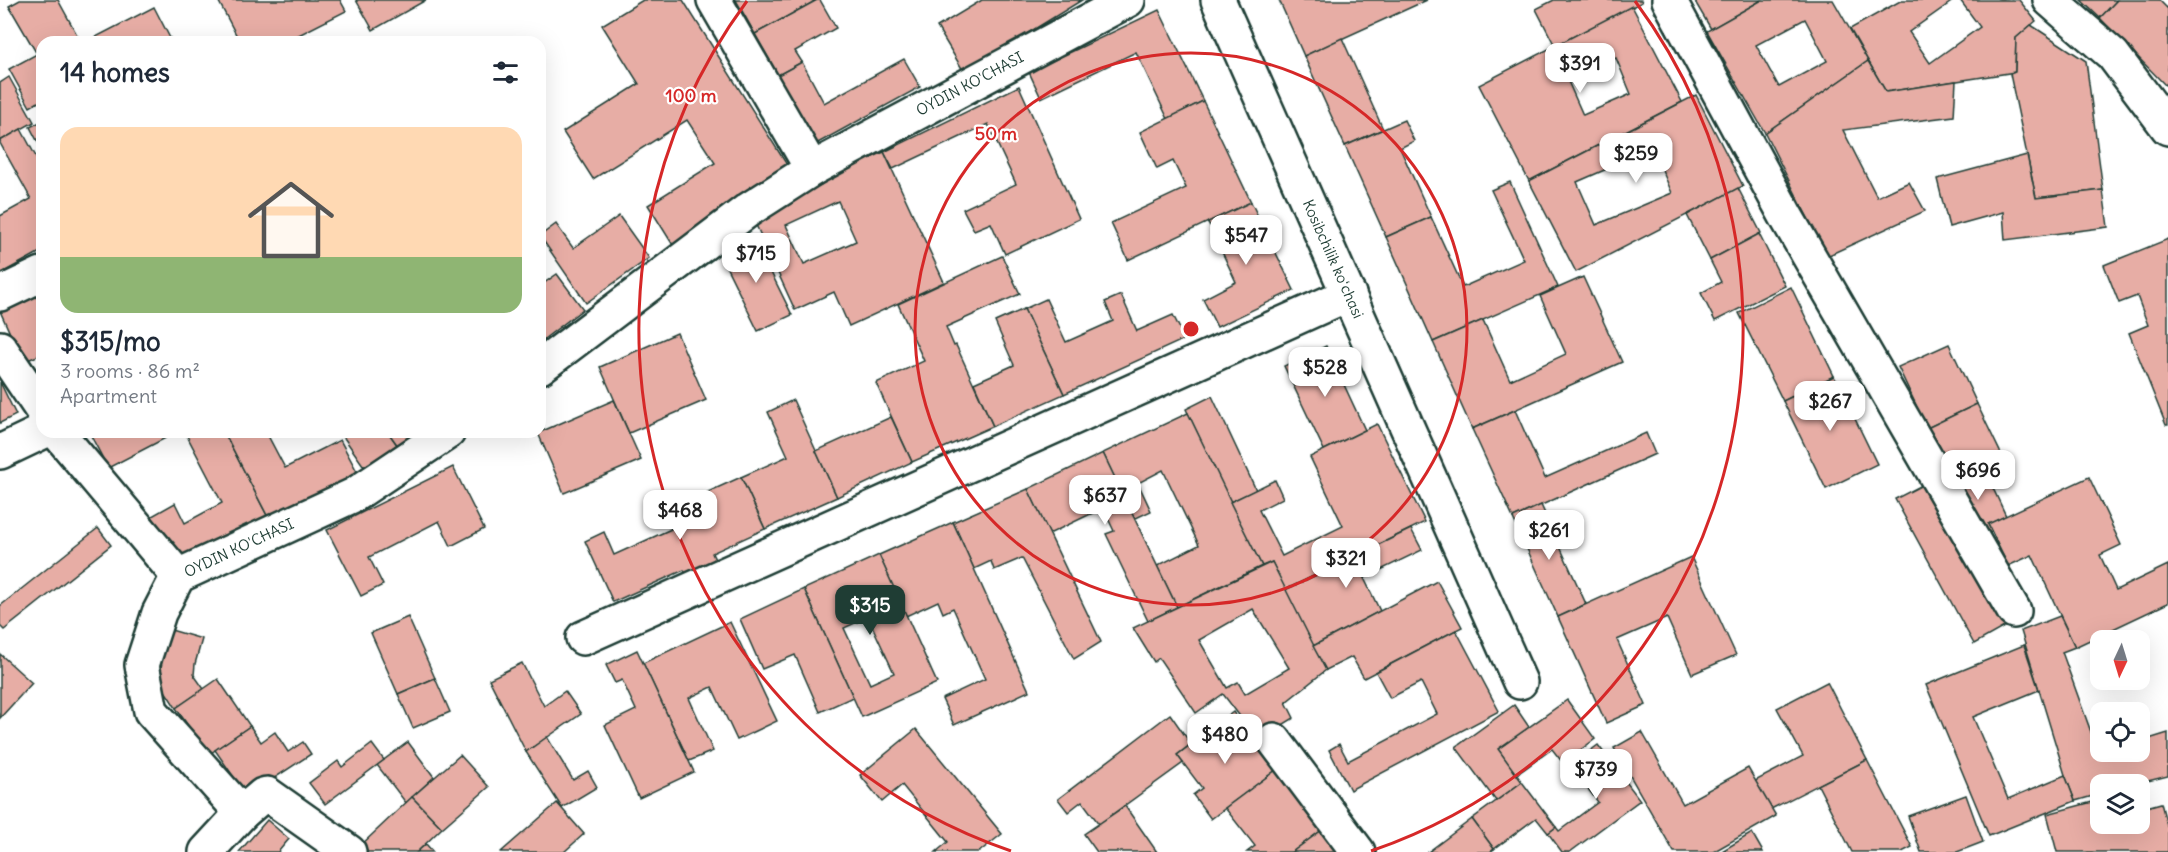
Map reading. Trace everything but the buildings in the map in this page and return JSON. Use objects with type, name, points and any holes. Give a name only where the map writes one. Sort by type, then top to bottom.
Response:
[{"type":"street","points":[[714,0],[812,169]]},
{"type":"street","name":"OYDIN KO'CHASI","points":[[546,362],[748,210],[812,169],[1128,0]]},
{"type":"street","name":"Kosibchilik koʻchasi","points":[[1218,0],[1520,682]]},
{"type":"street","points":[[1669,0],[1787,218],[2014,611]]},
{"type":"street","points":[[2050,0],[2114,55],[2168,128]]},
{"type":"street","points":[[0,294],[36,277]]},
{"type":"street","points":[[583,638],[1349,294]]},
{"type":"street","points":[[0,348],[36,401]]},
{"type":"street","points":[[0,452],[36,435]]},
{"type":"street","points":[[62,438],[178,576]]},
{"type":"street","name":"OYDIN KO'CHASI","points":[[242,813],[151,711],[142,665],[159,612],[178,576],[354,495],[438,438]]},
{"type":"street","points":[[1274,740],[1358,852]]},
{"type":"street","points":[[206,852],[242,813],[267,794],[349,852]]}]
